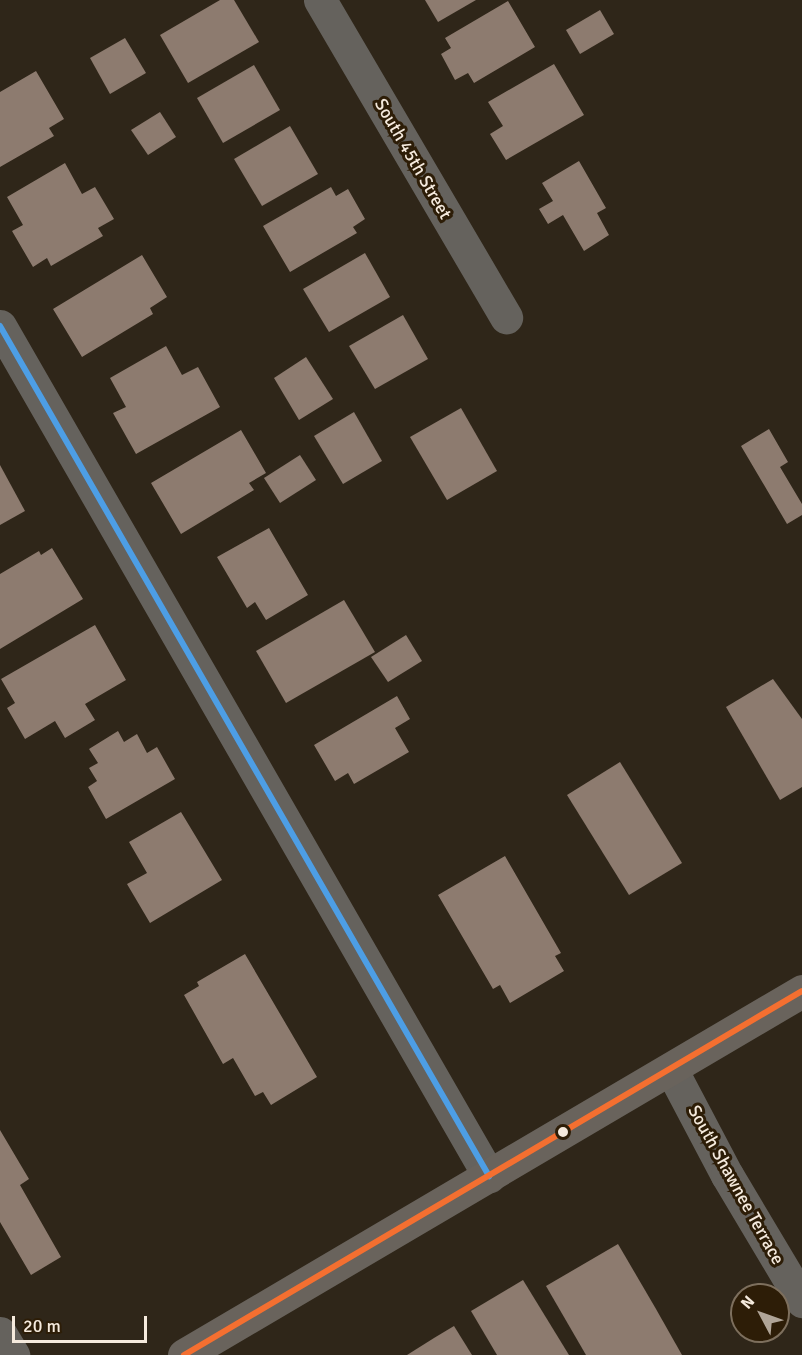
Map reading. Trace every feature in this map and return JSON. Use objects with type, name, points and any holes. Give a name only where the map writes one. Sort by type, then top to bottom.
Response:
[{"type":"street","name":"South 45th Street","points":[[320,0],[506,317]]},
{"type":"street","points":[[0,326],[489,1176]]},
{"type":"street","points":[[184,1355],[802,991]]},
{"type":"street","name":"South Shawnee Terrace","points":[[671,1068],[727,1175],[802,1301]]},
{"type":"street","points":[[0,1334],[13,1355]]},
{"type":"building","points":[[220,0],[234,0],[259,42],[188,83],[160,35]]},
{"type":"building","points":[[425,0],[476,0],[438,22]]},
{"type":"building","points":[[508,1],[535,47],[474,83],[468,73],[455,80],[441,54],[451,48],[445,38]]},
{"type":"building","points":[[600,10],[614,34],[580,54],[566,30]]},
{"type":"building","points":[[125,38],[146,73],[110,94],[90,58]]},
{"type":"building","points":[[554,64],[584,115],[506,160],[490,134],[503,126],[488,102]]},
{"type":"building","points":[[254,65],[280,110],[223,143],[197,98]]},
{"type":"building","points":[[36,71],[64,119],[49,128],[54,136],[0,167],[0,92]]},
{"type":"building","points":[[160,112],[176,137],[148,155],[131,130]]},
{"type":"building","points":[[290,126],[318,174],[262,206],[234,159]]},
{"type":"building","points":[[579,161],[606,208],[597,213],[609,235],[584,251],[563,215],[548,224],[539,209],[553,201],[542,183]]},
{"type":"building","points":[[65,163],[82,194],[95,187],[114,219],[98,228],[103,236],[51,266],[47,258],[33,267],[12,231],[23,225],[7,197]]},
{"type":"building","points":[[331,187],[336,196],[348,189],[365,219],[353,227],[357,233],[290,272],[263,226]]},
{"type":"building","points":[[365,253],[390,297],[329,332],[303,289]]},
{"type":"building","points":[[142,255],[167,297],[150,308],[153,314],[82,357],[53,309]]},
{"type":"building","points":[[403,315],[428,359],[375,389],[349,346]]},
{"type":"building","points":[[166,346],[182,375],[198,367],[220,407],[136,454],[113,413],[126,407],[110,378]]},
{"type":"building","points":[[306,357],[333,399],[299,420],[274,378]]},
{"type":"building","points":[[461,408],[497,471],[447,500],[410,437]]},
{"type":"building","points":[[354,412],[382,461],[343,484],[314,436]]},
{"type":"building","points":[[769,429],[788,462],[780,467],[802,504],[802,515],[787,524],[741,446]]},
{"type":"building","points":[[241,430],[266,473],[249,483],[254,490],[181,534],[151,483]]},
{"type":"building","points":[[300,455],[316,480],[280,503],[264,478]]},
{"type":"building","points":[[0,465],[25,511],[0,525]]},
{"type":"building","points":[[269,528],[308,595],[266,620],[255,602],[247,608],[217,557]]},
{"type":"building","points":[[52,548],[83,599],[0,649],[0,574],[39,551],[41,555]]},
{"type":"building","points":[[344,600],[375,652],[286,703],[256,651]]},
{"type":"building","points":[[95,625],[126,680],[85,704],[95,720],[65,738],[55,721],[25,739],[7,708],[15,703],[1,679]]},
{"type":"building","points":[[406,635],[422,661],[388,682],[371,657]]},
{"type":"building","points":[[773,679],[802,719],[802,787],[780,800],[726,707]]},
{"type":"building","points":[[397,696],[410,719],[395,728],[409,752],[354,784],[348,773],[335,781],[314,745]]},
{"type":"building","points":[[118,731],[124,742],[137,734],[147,753],[157,747],[175,779],[106,819],[88,787],[97,781],[89,768],[98,763],[89,749]]},
{"type":"building","points":[[620,762],[682,863],[629,895],[567,795]]},
{"type":"building","points":[[181,812],[222,880],[150,923],[127,884],[147,873],[129,842]]},
{"type":"building","points":[[505,856],[561,953],[555,956],[564,971],[510,1003],[500,985],[493,989],[438,895]]},
{"type":"building","points":[[245,954],[317,1077],[271,1105],[263,1092],[255,1096],[233,1058],[223,1064],[184,995],[199,986],[197,982]]},
{"type":"building","points":[[0,1130],[29,1179],[20,1185],[61,1257],[31,1275],[0,1222]]},
{"type":"building","points":[[618,1244],[682,1355],[586,1355],[546,1286]]},
{"type":"building","points":[[523,1280],[569,1355],[497,1355],[471,1311]]},
{"type":"building","points":[[454,1326],[472,1355],[407,1355],[434,1338]]},
{"type":"transit line","points":[[0,326],[489,1176]]},
{"type":"transit line","points":[[184,1355],[802,991]]}]
